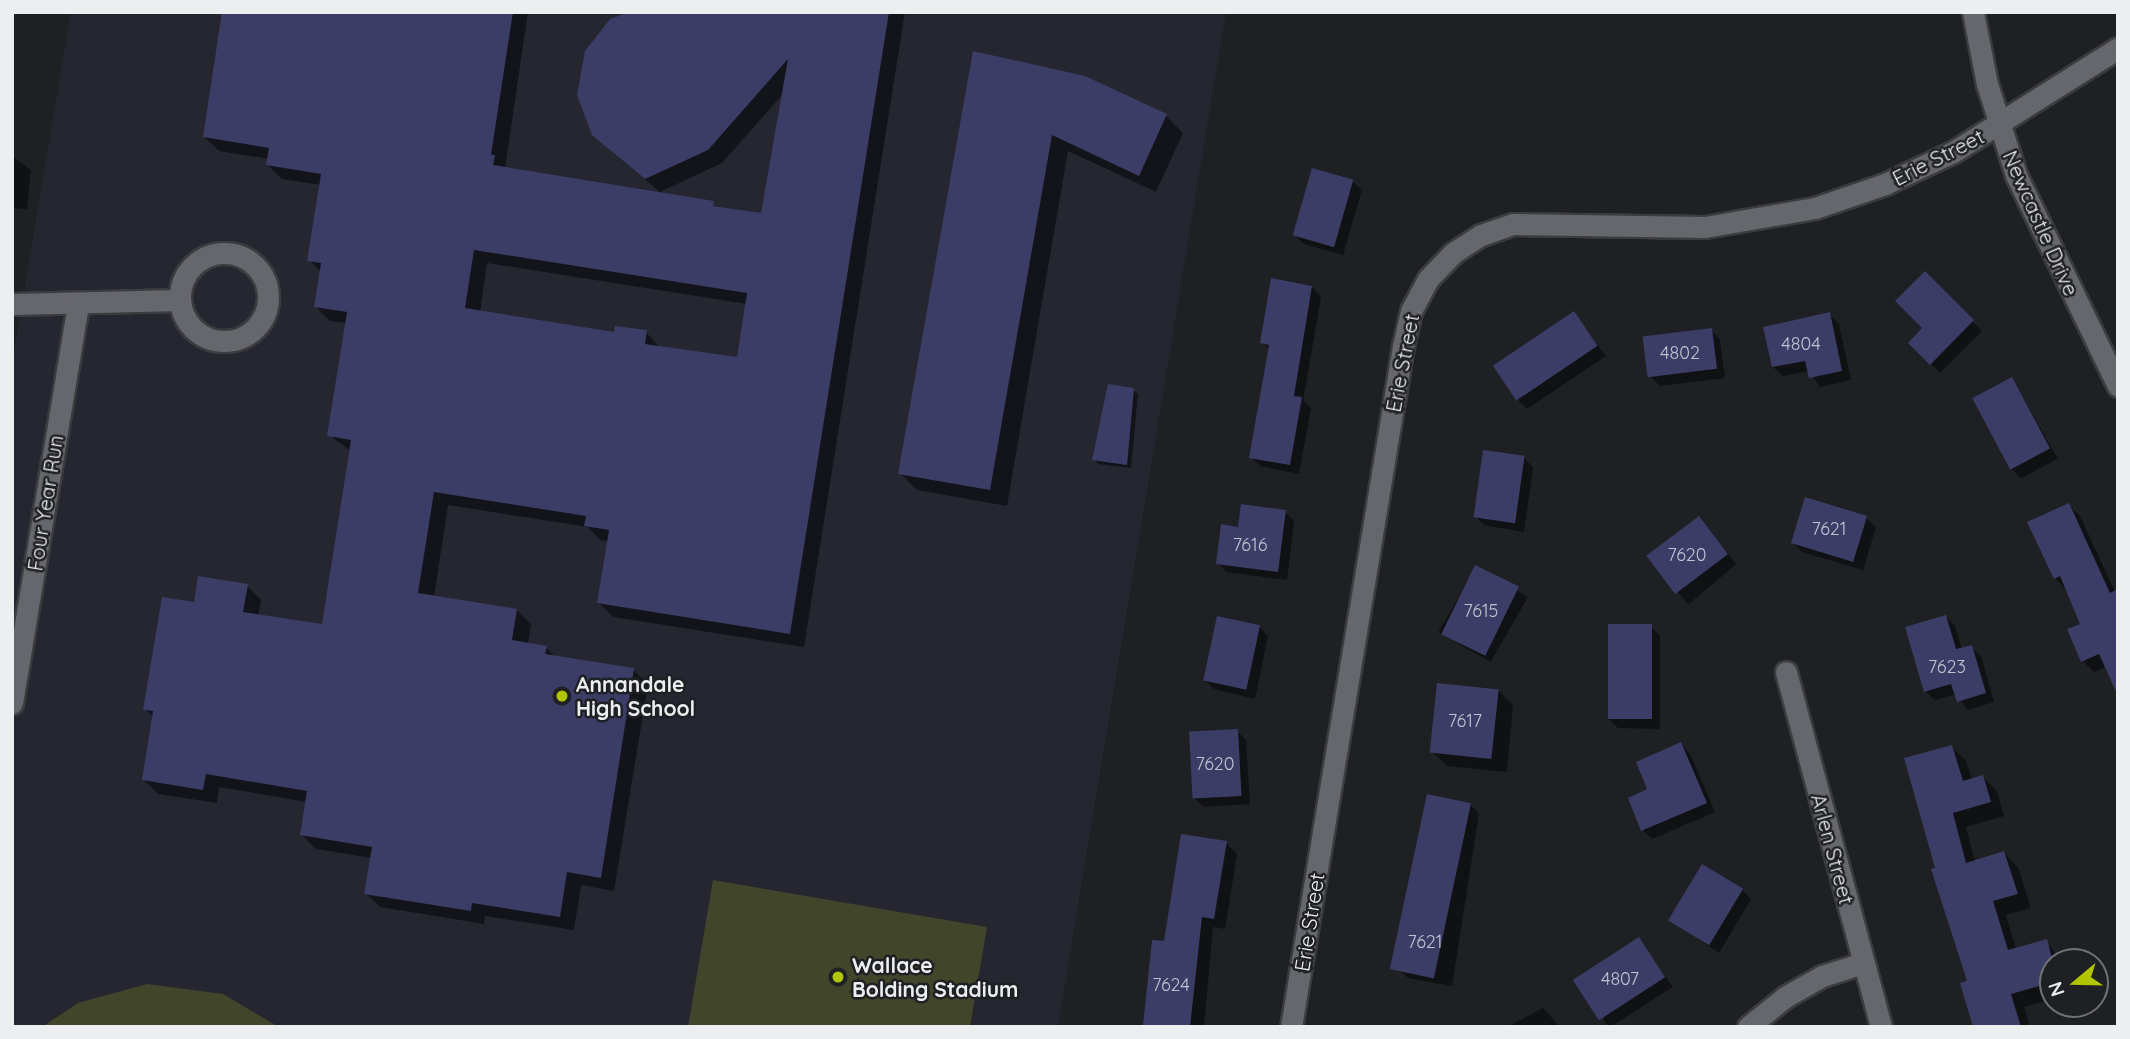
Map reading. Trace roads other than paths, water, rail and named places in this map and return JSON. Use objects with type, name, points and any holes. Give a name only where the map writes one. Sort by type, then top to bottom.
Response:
[{"type":"street","name":"Newcastle Drive","points":[[1973,12],[1999,125],[2016,175],[2118,386]]},
{"type":"street","name":"Erie Street","points":[[1291,1027],[1403,346],[1411,311],[1428,279],[1453,253],[1482,235],[1513,224],[1705,227],[1815,208],[1885,184],[1999,125],[2118,48]]},
{"type":"street","points":[[220,253],[251,262],[268,290],[267,309],[258,325],[244,337],[226,342],[208,338],[193,329],[180,300],[183,280],[192,266],[220,253]]},
{"type":"street","points":[[12,304],[180,300]]},
{"type":"street","name":"Four Year Run","points":[[12,703],[78,303]]},
{"type":"street","name":"Arlen Street","points":[[1786,672],[1881,1027]]},
{"type":"street","points":[[1748,1027],[1786,997],[1822,976],[1863,963]]},
{"type":"place","name":"Annandale High School","points":[[562,696]]},
{"type":"place","name":"Wallace Bolding Stadium","points":[[838,977]]}]
